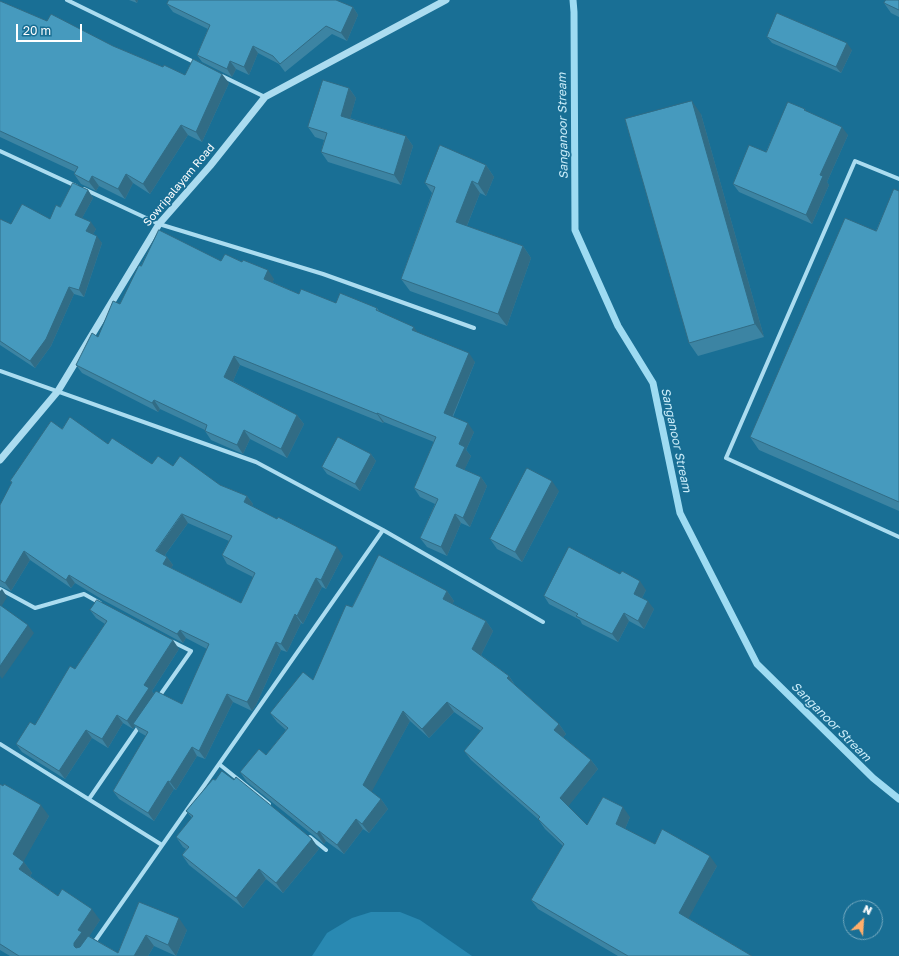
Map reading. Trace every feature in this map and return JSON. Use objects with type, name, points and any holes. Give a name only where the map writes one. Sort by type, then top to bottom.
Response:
[{"type":"street","points":[[67,0],[201,66]]},
{"type":"street","name":"Sowripalayam Road","points":[[0,460],[58,391],[159,224],[210,166],[265,97],[446,0]]},
{"type":"street","points":[[216,73],[265,97]]},
{"type":"street","points":[[0,151],[159,224],[323,274],[474,328]]},
{"type":"street","points":[[899,179],[855,161],[726,458],[899,537]]},
{"type":"street","points":[[0,371],[256,462],[383,530],[543,622]]},
{"type":"street","points":[[89,950],[383,530]]},
{"type":"street","points":[[0,589],[35,608],[84,594],[104,605]]},
{"type":"street","points":[[155,703],[191,651],[164,637]]},
{"type":"street","points":[[89,799],[142,722]]},
{"type":"street","points":[[0,744],[162,845]]},
{"type":"street","points":[[219,764],[272,807]]},
{"type":"street","points":[[308,836],[326,850]]},
{"type":"shaded area","points":[[371,912],[400,912],[420,920],[472,956],[312,956],[327,933],[352,918]]},
{"type":"building","points":[[169,0],[336,0],[353,7],[341,33],[326,26],[280,64],[273,56],[253,46],[244,67],[230,61],[227,69],[197,55],[210,25],[167,4]]},
{"type":"building","points":[[886,0],[899,0],[899,10],[884,3]]},
{"type":"building","points":[[0,1],[47,21],[51,14],[113,46],[163,67],[164,65],[185,75],[193,59],[222,74],[196,132],[181,125],[143,184],[126,174],[118,189],[92,176],[89,182],[74,174],[78,167],[0,131]]},
{"type":"building","points":[[777,13],[847,43],[836,67],[767,37]]},
{"type":"building","points":[[323,80],[349,88],[341,116],[406,136],[394,175],[321,152],[327,133],[308,127]]},
{"type":"building","points":[[692,101],[755,324],[689,343],[625,119]]},
{"type":"building","points":[[788,102],[842,127],[820,175],[823,176],[806,215],[733,184],[749,145],[766,152]]},
{"type":"building","points":[[440,145],[486,165],[478,184],[472,181],[456,222],[523,246],[498,314],[401,279],[435,187],[425,183]]},
{"type":"building","points":[[73,183],[88,190],[75,215],[91,222],[86,231],[97,236],[79,290],[69,287],[46,339],[30,361],[0,341],[0,219],[11,224],[22,204],[50,219],[56,205],[60,207]]},
{"type":"building","points":[[894,189],[899,191],[899,502],[750,437],[845,218],[876,231]]},
{"type":"building","points":[[159,230],[221,261],[225,254],[242,262],[243,260],[268,270],[264,279],[299,294],[301,289],[336,303],[340,293],[377,308],[376,310],[414,327],[412,330],[469,353],[444,413],[468,423],[459,444],[465,447],[456,466],[481,477],[463,518],[455,514],[441,547],[420,538],[438,499],[414,488],[436,437],[234,356],[224,377],[297,415],[281,449],[244,430],[237,445],[205,431],[207,425],[154,400],[152,403],[76,365],[92,333],[98,337],[113,301],[120,304],[139,265],[141,266]]},
{"type":"building","points":[[70,417],[108,444],[112,438],[152,464],[158,456],[173,466],[180,456],[220,485],[247,496],[244,502],[277,519],[278,517],[337,547],[321,580],[316,578],[297,616],[295,614],[281,644],[276,642],[247,702],[227,694],[199,751],[192,747],[148,813],[113,791],[148,732],[133,724],[156,691],[182,704],[209,644],[180,630],[177,634],[97,592],[69,575],[66,580],[24,551],[5,583],[0,580],[0,505],[12,482],[10,481],[51,421],[62,429]],"holes":[[[182,514],[232,536],[222,555],[255,573],[241,603],[163,564],[167,557],[156,551]]]},
{"type":"building","points":[[338,437],[371,454],[355,484],[322,467]]},
{"type":"building","points":[[527,468],[552,481],[515,552],[490,539]]},
{"type":"building","points":[[569,547],[620,574],[622,571],[640,581],[634,594],[648,601],[638,621],[624,613],[612,634],[576,616],[578,614],[544,596]]},
{"type":"building","points":[[379,555],[447,591],[443,599],[486,621],[472,649],[509,676],[507,678],[559,724],[554,730],[591,760],[560,798],[587,825],[603,797],[623,807],[616,824],[655,844],[662,829],[710,856],[679,913],[752,956],[628,956],[531,900],[564,844],[538,819],[540,817],[464,751],[483,728],[447,702],[422,729],[403,711],[363,785],[381,799],[362,824],[356,819],[337,845],[319,831],[317,834],[240,772],[259,749],[266,755],[288,728],[270,713],[303,672],[313,680],[346,605],[352,607]]},
{"type":"building","points":[[97,600],[173,640],[144,685],[149,688],[127,721],[117,715],[102,739],[86,730],[59,771],[16,744],[30,722],[35,725],[70,666],[75,669],[107,621],[90,610]]},
{"type":"building","points":[[0,605],[28,625],[0,666]]},
{"type":"building","points":[[222,771],[234,780],[236,777],[312,839],[276,883],[259,869],[236,898],[182,855],[189,847],[176,837],[193,816],[186,811],[213,779],[215,780]]},
{"type":"building","points":[[0,784],[3,786],[4,784],[41,805],[13,854],[24,862],[19,869],[58,896],[62,889],[92,909],[78,930],[82,932],[74,943],[76,948],[80,947],[88,936],[118,953],[139,902],[179,918],[168,945],[146,935],[134,956],[19,956],[0,944]]},
{"type":"waterway","name":"Sanganoor Stream","points":[[573,0],[575,230],[618,326],[653,383],[680,513],[757,664],[873,778],[899,799]]}]
